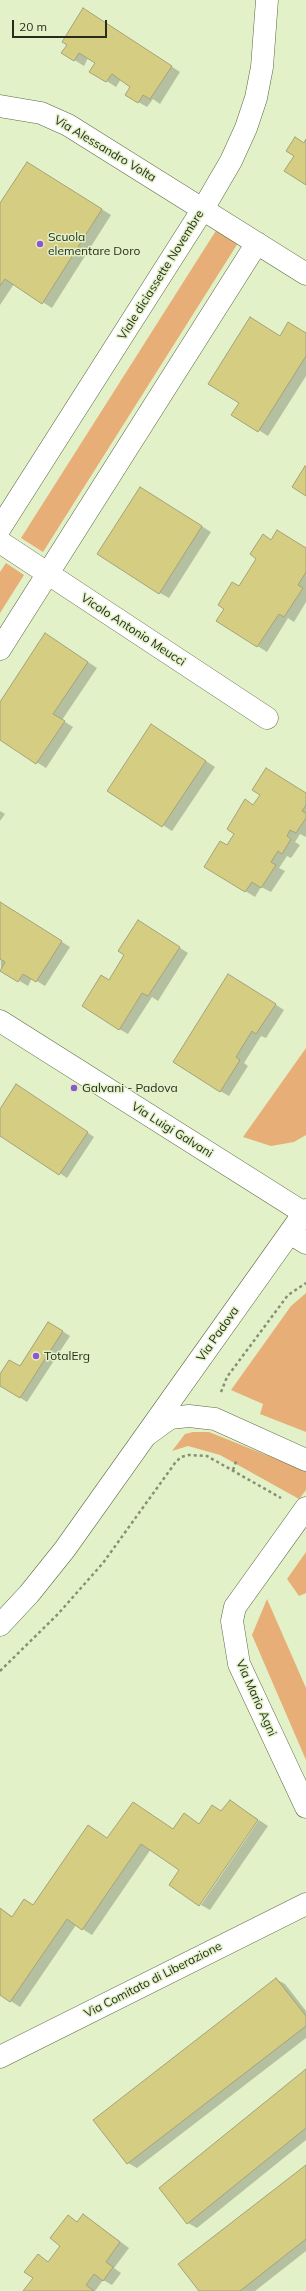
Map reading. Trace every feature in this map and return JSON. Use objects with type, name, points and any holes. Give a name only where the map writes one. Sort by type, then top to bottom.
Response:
[{"type":"street","name":"Viale diciassette Novembre","points":[[0,528],[203,209],[231,161],[246,128],[256,98],[262,67],[267,0]]},
{"type":"street","name":"Via Alessandro Volta","points":[[0,106],[41,113],[68,125],[306,274]]},
{"type":"street","points":[[0,649],[257,243]]},
{"type":"street","name":"Vicolo Antonio Meucci","points":[[0,542],[267,718]]},
{"type":"street","name":"Via Luigi Galvani","points":[[0,1022],[305,1211]]},
{"type":"street","name":"Via Padova","points":[[0,1625],[29,1594],[65,1549],[146,1435],[298,1238],[305,1211]]},
{"type":"street","name":"Via Padova","points":[[146,1435],[170,1418],[189,1416],[214,1419],[306,1460]]},
{"type":"street","name":"Via Mario Agni","points":[[305,1510],[235,1607],[232,1621],[239,1664],[306,1807]]},
{"type":"street","name":"Via Comitato di Liberazione","points":[[0,2057],[306,1904]]},
{"type":"path","points":[[225,1397],[220,1392],[226,1377],[288,1295],[306,1283]]},
{"type":"path","points":[[233,1470],[247,1433]]},
{"type":"path","points":[[0,1671],[58,1614],[103,1563],[175,1463],[189,1455],[207,1456],[305,1510]]},
{"type":"shaded area","points":[[217,229],[238,243],[43,552],[21,538]]},
{"type":"shaded area","points":[[6,563],[24,575],[0,613],[0,572]]},
{"type":"shaded area","points":[[306,1048],[306,1135],[294,1142],[271,1146],[243,1137]]},
{"type":"shaded area","points":[[306,1293],[306,1432],[260,1414],[263,1404],[231,1390],[291,1306]]},
{"type":"shaded area","points":[[193,1432],[209,1432],[306,1471],[306,1490],[299,1499],[220,1455],[188,1446],[172,1451],[185,1434]]},
{"type":"shaded area","points":[[306,1552],[306,1593],[299,1596],[287,1579]]},
{"type":"shaded area","points":[[267,1599],[306,1688],[306,1760],[252,1635]]},
{"type":"building","points":[[83,8],[172,66],[150,99],[143,95],[138,103],[125,95],[130,87],[112,74],[106,82],[89,72],[95,63],[79,53],[74,61],[61,53],[67,45],[62,42]]},
{"type":"building","points":[[295,137],[304,143],[306,139],[306,185],[284,171],[294,156],[286,151]]},
{"type":"building","name":"Scuola elementare Doro","points":[[27,162],[102,209],[42,304],[5,279],[0,286],[0,203]]},
{"type":"building","points":[[250,317],[280,336],[288,322],[306,333],[306,356],[258,432],[231,415],[239,403],[208,384]]},
{"type":"building","points":[[305,466],[306,467],[306,496],[292,487]]},
{"type":"building","points":[[140,487],[202,526],[159,594],[97,554]]},
{"type":"building","points":[[277,530],[306,548],[306,572],[298,585],[303,588],[284,617],[279,614],[257,647],[216,621],[224,609],[218,605],[232,582],[239,586],[256,559],[250,554],[263,534],[271,540]]},
{"type":"building","points":[[45,633],[88,662],[53,714],[65,721],[36,764],[0,740],[0,702]]},
{"type":"building","points":[[151,724],[206,761],[162,827],[107,791]]},
{"type":"building","points":[[266,768],[306,793],[306,805],[302,811],[306,813],[306,818],[296,833],[290,830],[287,836],[291,839],[282,854],[278,851],[271,862],[276,865],[261,888],[252,882],[245,892],[204,867],[220,841],[227,845],[234,834],[227,829],[245,799],[253,805],[260,795],[252,790]]},
{"type":"building","points":[[0,902],[62,941],[36,982],[23,974],[18,982],[0,971],[5,962],[0,959]]},
{"type":"building","points":[[138,920],[180,947],[148,996],[142,993],[119,1030],[82,1006],[101,975],[109,980],[124,955],[118,951]]},
{"type":"building","points":[[228,974],[276,1004],[256,1034],[252,1031],[236,1057],[240,1060],[220,1092],[173,1062]]},
{"type":"building","points":[[16,1084],[88,1132],[59,1175],[0,1136],[0,1109]]},
{"type":"building","points":[[48,1322],[63,1331],[20,1398],[0,1386],[0,1374],[9,1360],[20,1366]]},
{"type":"building","points":[[230,1800],[258,1820],[199,1906],[169,1885],[179,1870],[141,1844],[82,1930],[67,1919],[10,2002],[0,1995],[0,1908],[12,1917],[24,1899],[33,1905],[88,1825],[107,1838],[133,1802],[173,1829],[184,1813],[199,1824],[212,1805],[221,1811]]},
{"type":"building","points":[[276,1978],[306,2016],[306,2026],[127,2164],[93,2120]]},
{"type":"building","points":[[306,2069],[306,2128],[187,2224],[159,2188]]},
{"type":"building","points":[[306,2165],[306,2239],[240,2291],[199,2291],[178,2264]]},
{"type":"building","points":[[83,2214],[120,2242],[106,2262],[113,2267],[103,2281],[94,2274],[86,2285],[94,2291],[23,2291],[33,2278],[24,2272],[38,2254],[48,2262],[60,2246],[50,2238],[68,2215],[77,2222]]},
{"type":"place","name":"Scuola elementare Doro","points":[[40,244]]},
{"type":"place","name":"Galvani - Padova","points":[[74,1088]]},
{"type":"place","name":"TotalErg","points":[[36,1356]]}]
